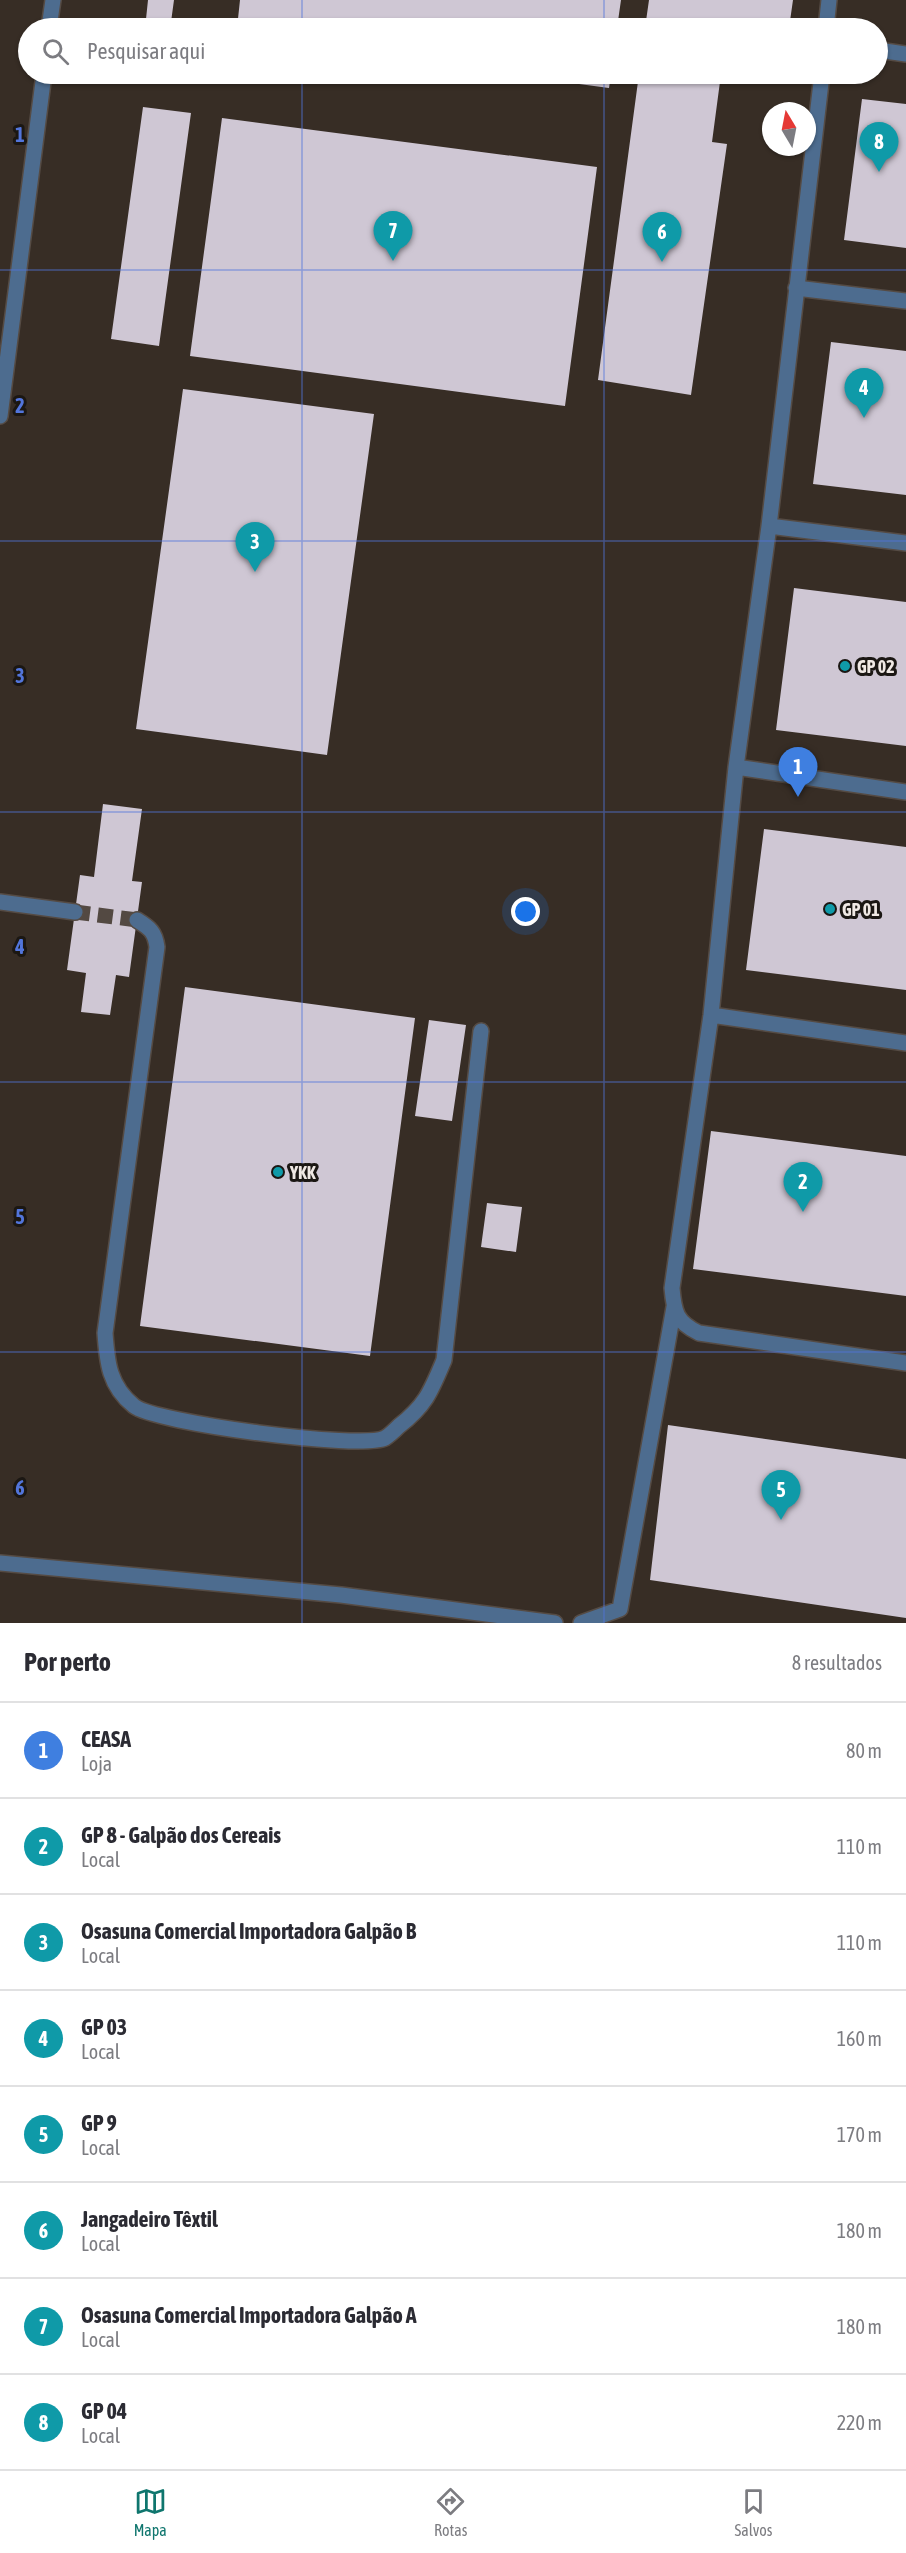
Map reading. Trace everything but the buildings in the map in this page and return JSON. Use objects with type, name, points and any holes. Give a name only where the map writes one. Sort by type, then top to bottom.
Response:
[{"type":"street","points":[[50,18],[53,0]]},
{"type":"street","points":[[827,18],[829,0]]},
{"type":"street","points":[[888,51],[906,54]]},
{"type":"street","points":[[0,416],[43,84]]},
{"type":"street","points":[[581,1623],[620,1610],[674,1307],[672,1288],[711,1015],[736,767],[769,526],[821,84]]},
{"type":"street","points":[[796,288],[906,301]]},
{"type":"street","points":[[769,526],[906,543]]},
{"type":"street","points":[[736,767],[906,792]]},
{"type":"street","points":[[0,902],[75,912]]},
{"type":"street","points":[[137,920],[152,929],[157,947],[105,1333],[108,1368],[120,1392],[135,1407],[164,1418],[228,1428],[353,1442],[384,1438],[411,1417],[427,1400],[444,1360],[481,1031]]},
{"type":"street","points":[[711,1015],[906,1043]]},
{"type":"street","points":[[674,1307],[682,1325],[699,1333],[906,1363]]},
{"type":"street","points":[[0,1563],[341,1595],[555,1623]]},
{"type":"tunnel","points":[[75,912],[137,920]]},
{"type":"place","name":"GP 04","points":[[879,172]]},
{"type":"place","name":"Osasuna Comercial Importadora Galpão A","points":[[393,261]]},
{"type":"place","name":"Jangadeiro Têxtil","points":[[662,262]]},
{"type":"place","name":"GP 03","points":[[864,418]]},
{"type":"place","name":"Osasuna Comercial Importadora Galpão B","points":[[255,572]]},
{"type":"place","name":"GP 02","points":[[845,666]]},
{"type":"place","name":"CEASA","points":[[798,797]]},
{"type":"place","name":"GP 01","points":[[830,909]]},
{"type":"place","name":"YKK","points":[[278,1172]]},
{"type":"place","name":"GP 8 - Galpão dos Cereais","points":[[803,1212]]},
{"type":"place","name":"GP 9","points":[[781,1520]]}]
